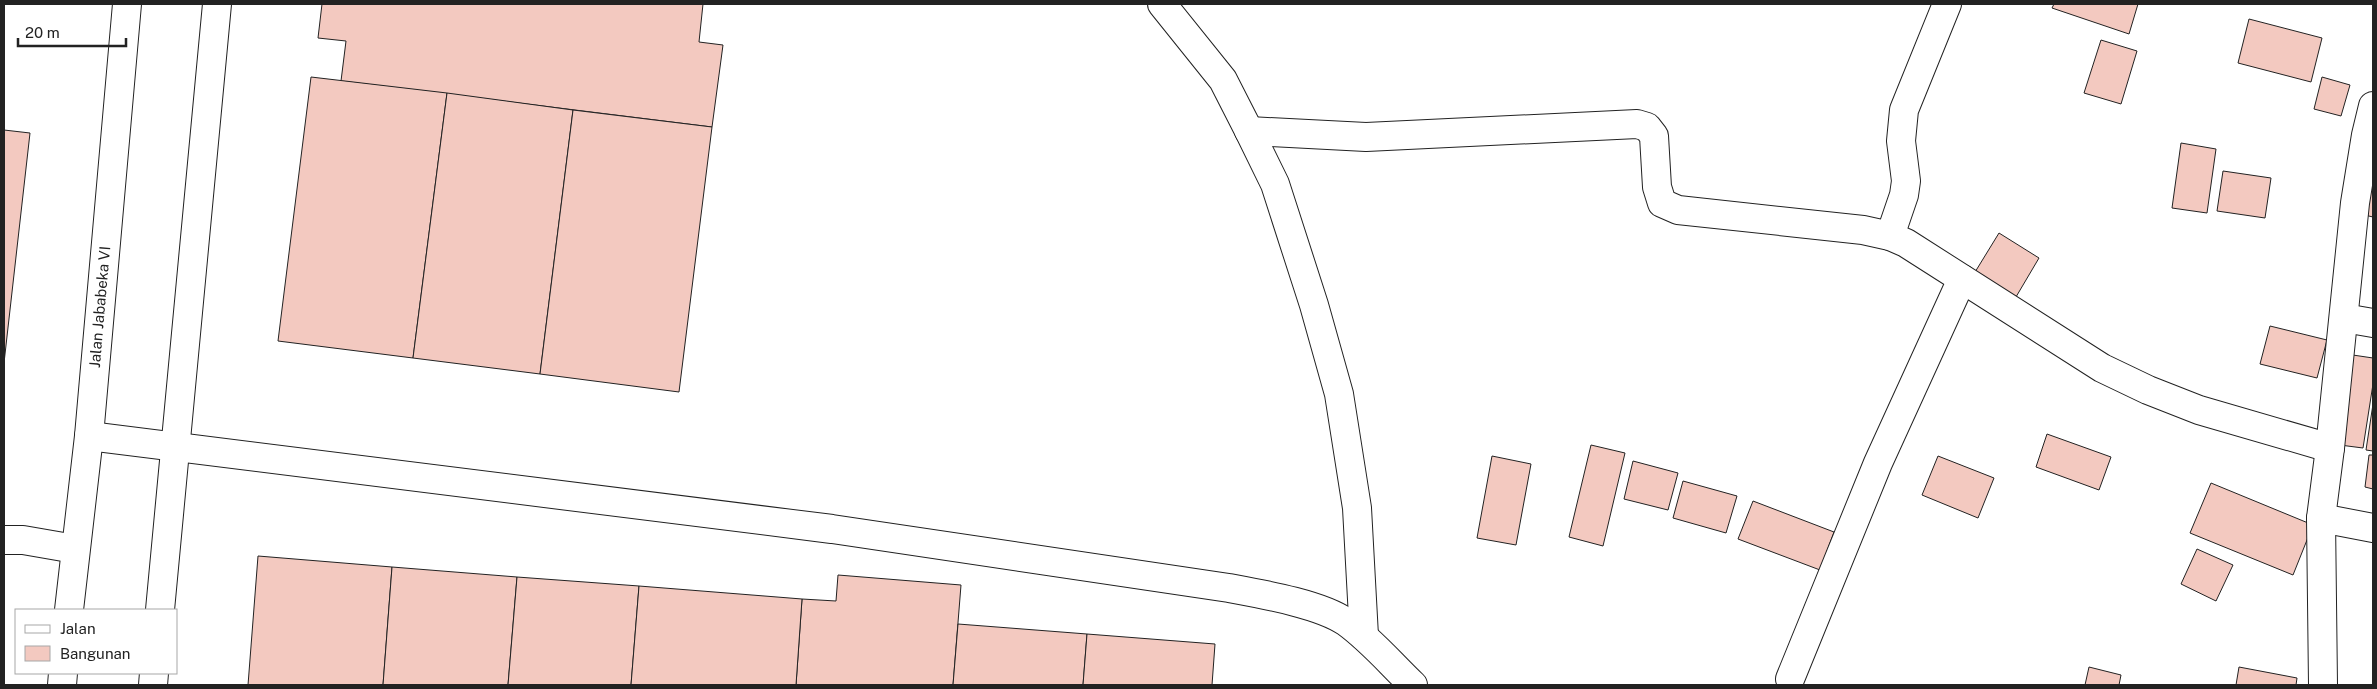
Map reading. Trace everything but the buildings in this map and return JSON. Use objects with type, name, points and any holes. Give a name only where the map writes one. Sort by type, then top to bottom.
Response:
[{"type":"street","name":"Jalan Jababeka VI","points":[[69,609],[89,436],[127,4]]},
{"type":"street","points":[[160,609],[217,4]]},
{"type":"street","points":[[1162,4],[1223,80],[1249,131],[1275,184],[1314,305],[1339,394],[1357,508],[1364,636]]},
{"type":"street","points":[[1890,236],[1904,195],[1906,181],[1902,142],[1904,110],[1947,4]]},
{"type":"street","points":[[2323,685],[2321,518],[2356,203],[2366,135],[2373,106]]},
{"type":"street","points":[[1249,131],[1366,137],[1637,124],[1647,127],[1654,136],[1657,187],[1662,203],[1678,210],[1863,230],[1890,236],[1906,243],[2102,368],[2148,390],[2199,410],[2330,448]]},
{"type":"street","points":[[1790,679],[1878,463],[1962,279]]},
{"type":"street","points":[[2344,318],[2373,323]]},
{"type":"street","points":[[89,436],[832,529],[1229,588],[1314,608],[1344,621],[1364,636],[1412,685]]},
{"type":"street","points":[[2321,518],[2373,528]]},
{"type":"street","points":[[4,540],[23,540],[75,549]]}]
